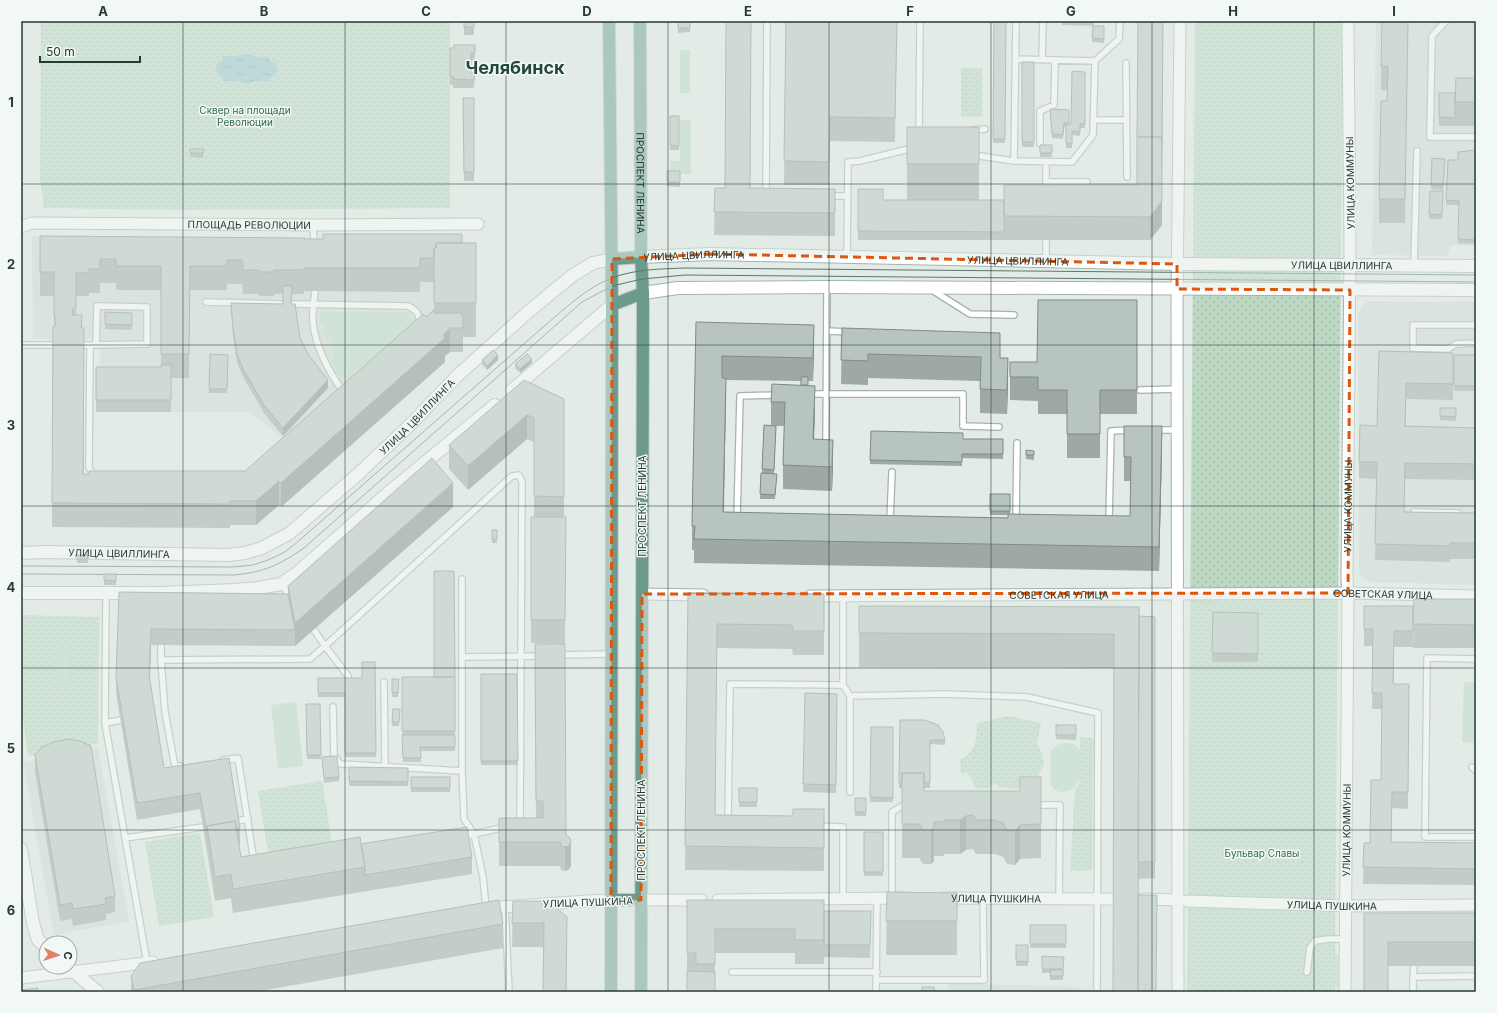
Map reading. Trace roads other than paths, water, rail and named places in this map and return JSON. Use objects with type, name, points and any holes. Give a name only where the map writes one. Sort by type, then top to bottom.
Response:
[{"type":"main road","points":[[609,21],[612,259],[611,992]]},
{"type":"main road","name":"ПРОСПЕКТ ЛЕНИНА","points":[[640,21],[641,257],[643,293],[640,992]]},
{"type":"main road","name":"УЛИЦА ЦВИЛЛИНГА","points":[[21,553],[228,554],[254,551],[272,544],[298,527],[356,475],[472,362],[528,312],[573,276],[593,263],[612,259],[687,254],[1177,264],[1476,266]]},
{"type":"main road","points":[[21,593],[106,593],[161,596],[258,588],[281,584],[297,573],[388,493],[469,428],[612,306],[643,293],[678,288],[827,287],[1476,290]]},
{"type":"main road","points":[[21,853],[33,924],[38,940]]},
{"type":"main road","name":"УЛИЦА ПУШКИНА","points":[[611,900],[641,900]]},
{"type":"main road","points":[[77,975],[98,992]]},
{"type":"street","points":[[1178,992],[1183,900],[1177,593],[1177,264],[1180,21]]},
{"type":"street","name":"УЛИЦА КОММУНЫ","points":[[1345,992],[1348,593],[1346,579],[1350,290],[1348,21]]},
{"type":"street","name":"ПЛОЩАДЬ РЕВОЛЮЦИИ","points":[[21,227],[32,223],[313,225],[478,224]]},
{"type":"street","name":"СОВЕТСКАЯ УЛИЦА","points":[[795,596],[1348,593],[1476,596]]},
{"type":"street","points":[[642,594],[716,595]]},
{"type":"street","name":"УЛИЦА ПУШКИНА","points":[[641,900],[914,898]]},
{"type":"street","name":"УЛИЦА ПУШКИНА","points":[[930,898],[1113,899]]},
{"type":"street","name":"УЛИЦА ПУШКИНА","points":[[1138,898],[1414,909],[1476,905]]},
{"type":"street","name":"УЛИЦА ПУШКИНА","points":[[482,909],[588,900],[611,900]]},
{"type":"street","points":[[78,968],[161,961]]},
{"type":"street","points":[[21,978],[38,975]]},
{"type":"lane","points":[[767,21],[766,196],[774,196]]},
{"type":"lane","points":[[919,140],[920,21]]},
{"type":"lane","points":[[1014,161],[1016,21]]},
{"type":"lane","points":[[1042,60],[1043,21]]},
{"type":"lane","points":[[1016,59],[1095,61],[1120,39],[1120,21]]},
{"type":"lane","points":[[1446,21],[1432,36],[1430,137],[1476,137]]},
{"type":"lane","points":[[1040,144],[1040,111],[1054,106],[1055,60]]},
{"type":"lane","points":[[963,154],[1014,161],[1072,162],[1093,135],[1095,61]]},
{"type":"lane","points":[[1126,63],[1126,177]]},
{"type":"lane","points":[[1094,120],[1127,120]]},
{"type":"lane","points":[[964,130],[985,129]]},
{"type":"lane","points":[[919,133],[927,133]]},
{"type":"lane","points":[[847,257],[848,162],[860,161],[919,147]]},
{"type":"lane","points":[[1414,265],[1417,151]]},
{"type":"lane","points":[[1046,162],[1046,196]]},
{"type":"lane","points":[[1046,182],[1087,182]]},
{"type":"lane","points":[[820,196],[848,196]]},
{"type":"lane","points":[[313,225],[314,251]]},
{"type":"lane","points":[[1046,240],[1046,261]]},
{"type":"lane","points":[[825,457],[827,287]]},
{"type":"lane","points":[[929,288],[970,314],[1014,315]]},
{"type":"lane","points":[[315,292],[313,322],[323,359],[332,376],[344,393]]},
{"type":"lane","points":[[206,302],[283,304]]},
{"type":"lane","points":[[291,304],[408,306],[416,310],[419,318],[419,326],[416,330]]},
{"type":"lane","points":[[82,345],[93,345],[147,344],[147,307],[97,306],[93,345],[89,467],[94,478],[100,480]]},
{"type":"lane","points":[[1476,325],[1413,325],[1413,348],[1448,349],[1456,344],[1476,343]]},
{"type":"lane","points":[[827,331],[857,332]]},
{"type":"lane","points":[[21,345],[55,345]]},
{"type":"lane","points":[[338,398],[350,388]]},
{"type":"lane","points":[[1140,390],[1177,389]]},
{"type":"lane","points":[[744,519],[737,519],[740,396],[787,394]]},
{"type":"lane","points":[[803,394],[963,394],[963,426],[999,427]]},
{"type":"lane","points":[[1102,521],[1109,521],[1111,430],[1134,430]]},
{"type":"lane","points":[[1149,430],[1177,430]]},
{"type":"lane","points":[[1016,520],[1017,443]]},
{"type":"lane","points":[[890,520],[892,472]]},
{"type":"lane","points":[[161,660],[310,659],[512,476],[519,475],[522,482],[521,824],[453,837]]},
{"type":"lane","points":[[1414,512],[1468,513]]},
{"type":"lane","points":[[883,520],[898,520]]},
{"type":"lane","points":[[1008,520],[1023,521]]},
{"type":"lane","points":[[462,579],[462,771],[464,819],[474,834],[483,877],[482,909]]},
{"type":"lane","points":[[281,584],[295,604]]},
{"type":"lane","points":[[106,593],[105,723],[147,963]]},
{"type":"lane","points":[[843,596],[843,685],[850,696],[850,792]]},
{"type":"lane","points":[[314,630],[324,646],[348,676]]},
{"type":"lane","points":[[161,645],[162,713],[175,767],[183,766]]},
{"type":"lane","points":[[552,655],[612,654]]},
{"type":"lane","points":[[462,657],[544,655]]},
{"type":"lane","points":[[1476,660],[1428,658],[1425,837],[1476,838]]},
{"type":"lane","points":[[384,682],[385,767]]},
{"type":"lane","points":[[736,824],[728,824],[730,684],[843,685]]},
{"type":"lane","points":[[850,696],[945,694],[1027,697],[1098,713],[1097,992]]},
{"type":"lane","points":[[333,707],[334,755],[340,764],[462,771]]},
{"type":"lane","points":[[105,723],[121,720]]},
{"type":"lane","points":[[214,761],[238,758],[255,870]]},
{"type":"lane","points":[[892,898],[892,812],[911,800],[918,801]]},
{"type":"lane","points":[[1032,804],[1060,805],[1059,898]]},
{"type":"lane","points":[[237,821],[248,819]]},
{"type":"lane","points":[[809,826],[843,827],[843,899]]},
{"type":"lane","points":[[125,838],[203,827]]},
{"type":"lane","points":[[876,992],[877,898]]},
{"type":"lane","points":[[877,980],[984,980],[983,898]]},
{"type":"lane","points":[[505,907],[509,992]]},
{"type":"lane","points":[[1307,972],[1310,948],[1316,941],[1346,939]]},
{"type":"lane","points":[[1413,992],[1414,966]]},
{"type":"lane","points":[[732,972],[877,972]]},
{"type":"lane","points":[[1413,977],[1476,976]]},
{"type":"water","points":[[243,54],[250,54],[256,57],[270,57],[270,61],[276,64],[277,72],[273,77],[269,78],[269,81],[255,81],[247,84],[238,81],[223,81],[223,77],[216,71],[216,66],[223,60],[223,56],[239,56]]},
{"type":"tram line","points":[[21,566],[232,567],[253,565],[283,553],[566,307],[593,287],[612,278],[630,273],[648,270],[685,268],[1476,275]]},
{"type":"tram line","points":[[21,574],[234,575],[245,574],[271,567],[304,548],[582,302],[612,286],[642,279],[685,275],[1476,282]]},
{"type":"district","name":"Челябинск","points":[[515,68]]},
{"type":"park label","name":"Сквер на площади Революции","points":[[245,116]]},
{"type":"park label","name":"Бульвар Славы","points":[[1262,853]]}]
